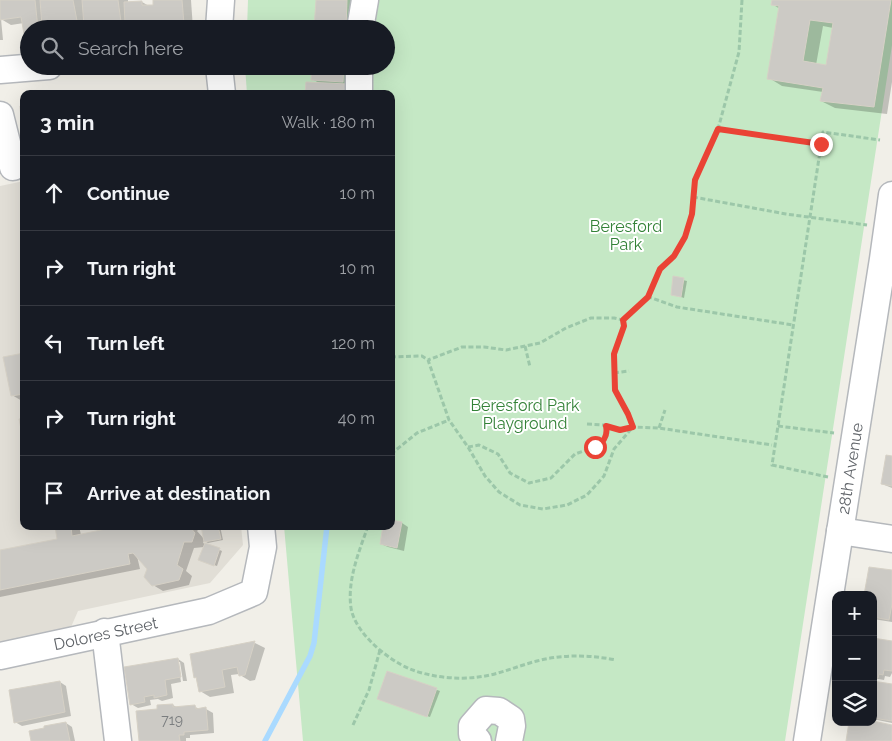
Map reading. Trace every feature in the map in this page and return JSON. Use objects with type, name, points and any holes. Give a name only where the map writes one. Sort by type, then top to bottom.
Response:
[{"type":"street","points":[[220,20],[221,0]]},
{"type":"street","points":[[362,20],[365,0]]},
{"type":"street","points":[[0,70],[20,68]]},
{"type":"street","points":[[220,75],[222,90]]},
{"type":"street","points":[[359,75],[359,90]]},
{"type":"street","points":[[0,115],[13,168]]},
{"type":"street","name":"28th Avenue","points":[[807,741],[892,195]]},
{"type":"street","name":"Dolores Street","points":[[0,656],[209,611],[254,592],[263,547],[261,530]]},
{"type":"street","points":[[840,531],[892,539]]},
{"type":"street","points":[[105,632],[118,741]]},
{"type":"street","points":[[478,741],[472,734],[472,726],[486,710],[499,710],[511,719],[512,726],[509,741]]},
{"type":"path","points":[[623,320],[648,297],[660,269],[674,256],[685,237],[692,214],[695,180],[718,129],[738,52],[742,0]]},
{"type":"path","points":[[718,129],[821,144]]},
{"type":"path","points":[[829,477],[772,465],[809,216],[823,132],[880,140]]},
{"type":"path","points":[[693,197],[786,214],[867,225]]},
{"type":"path","points":[[648,297],[677,307],[793,325]]},
{"type":"path","points":[[428,360],[462,347],[506,350],[540,343],[566,328],[591,318],[623,320]]},
{"type":"path","points":[[623,320],[624,326],[614,354],[615,390],[633,427]]},
{"type":"path","points":[[525,346],[530,367]]},
{"type":"path","points":[[395,357],[422,356],[428,360],[449,420],[485,476],[499,492],[520,505],[543,508],[567,505],[587,494],[604,476],[614,450],[633,427]]},
{"type":"path","points":[[614,373],[629,371]]},
{"type":"path","points":[[659,428],[665,410]]},
{"type":"path","points":[[395,451],[417,433],[449,420]]},
{"type":"path","points":[[587,424],[620,430],[633,427],[659,428],[772,445]]},
{"type":"path","points":[[468,447],[479,445],[498,454],[510,473],[529,483],[551,478],[575,454],[603,442],[608,433],[606,426]]},
{"type":"path","points":[[778,426],[835,433]]},
{"type":"path","points":[[367,530],[351,583],[351,609],[361,630],[380,650],[410,669],[440,677],[477,678],[537,660],[566,656],[597,656],[616,660]]},
{"type":"path","points":[[352,725],[369,690],[380,650]]},
{"type":"shaded area","points":[[20,182],[20,530],[241,530],[243,545],[210,583],[78,611],[71,627],[0,642],[0,186]]},
{"type":"green space","name":"Beresford Park","points":[[248,0],[892,0],[892,45],[785,741],[303,741],[284,530],[395,530],[395,90],[247,90],[246,75],[395,75],[395,20],[247,20]]},
{"type":"building","points":[[0,0],[35,0],[37,20],[22,20],[21,17],[0,20]]},
{"type":"building","points":[[40,0],[73,0],[77,20],[42,20]]},
{"type":"building","points":[[82,0],[118,0],[121,20],[84,20]]},
{"type":"building","points":[[153,0],[182,0],[184,20],[125,20],[124,2],[142,1],[142,5],[153,5]]},
{"type":"building","points":[[316,0],[347,0],[346,20],[315,20]]},
{"type":"building","points":[[772,0],[891,0],[874,107],[820,101],[823,88],[767,79],[779,6],[771,5]],"holes":[[[810,20],[833,23],[826,65],[803,61]]]},
{"type":"building","points":[[311,75],[343,75],[343,82],[311,80]]},
{"type":"building","points":[[306,82],[347,84],[346,90],[305,90]]},
{"type":"building","points":[[673,276],[684,278],[681,297],[671,295]]},
{"type":"building","points":[[20,354],[20,395],[11,396],[3,357]]},
{"type":"building","points":[[886,455],[892,456],[892,486],[881,484]]},
{"type":"building","points":[[395,521],[402,522],[397,548],[380,544],[382,530],[395,530]]},
{"type":"building","points":[[56,530],[71,530],[72,536],[101,530],[192,530],[195,533],[192,542],[184,542],[177,565],[183,569],[179,580],[152,586],[144,577],[147,569],[133,553],[128,554],[130,564],[0,590],[0,550],[57,539]]},
{"type":"building","points":[[202,530],[219,530],[221,539],[204,542]]},
{"type":"building","points":[[205,543],[220,548],[214,566],[198,560]]},
{"type":"building","points":[[869,567],[892,570],[892,604],[889,620],[877,618],[877,591],[865,591]]},
{"type":"building","points":[[877,639],[892,641],[892,671],[884,670],[883,675],[879,674],[878,678]]},
{"type":"building","points":[[255,641],[245,675],[239,676],[237,667],[222,670],[225,687],[199,692],[196,677],[194,678],[190,654]]},
{"type":"building","points":[[178,658],[181,677],[165,680],[167,695],[154,698],[154,695],[144,697],[145,702],[130,705],[124,667]]},
{"type":"building","points":[[387,671],[437,688],[427,717],[377,699]]},
{"type":"building","points":[[60,681],[65,712],[14,723],[9,690]]},
{"type":"building","points":[[877,682],[892,684],[892,721],[877,719]]},
{"type":"building","points":[[173,704],[173,707],[195,705],[196,709],[206,707],[208,730],[184,732],[184,735],[179,735],[180,741],[139,741],[136,711],[157,709],[157,705]]},
{"type":"building","points":[[66,722],[70,741],[31,741],[29,731]]},
{"type":"building","points":[[877,722],[892,725],[892,741],[846,741],[848,726],[877,726]]},
{"type":"waterway","points":[[265,741],[310,656],[314,643],[327,530]]},
{"type":"route","points":[[595,447],[603,442],[608,433],[606,426],[620,430],[633,427],[615,390],[614,354],[624,326],[623,320],[648,297],[660,269],[674,256],[685,237],[692,214],[695,180],[718,129],[821,144]]},
{"type":"park label","name":"Beresford Park Playground","points":[[525,414]]}]
